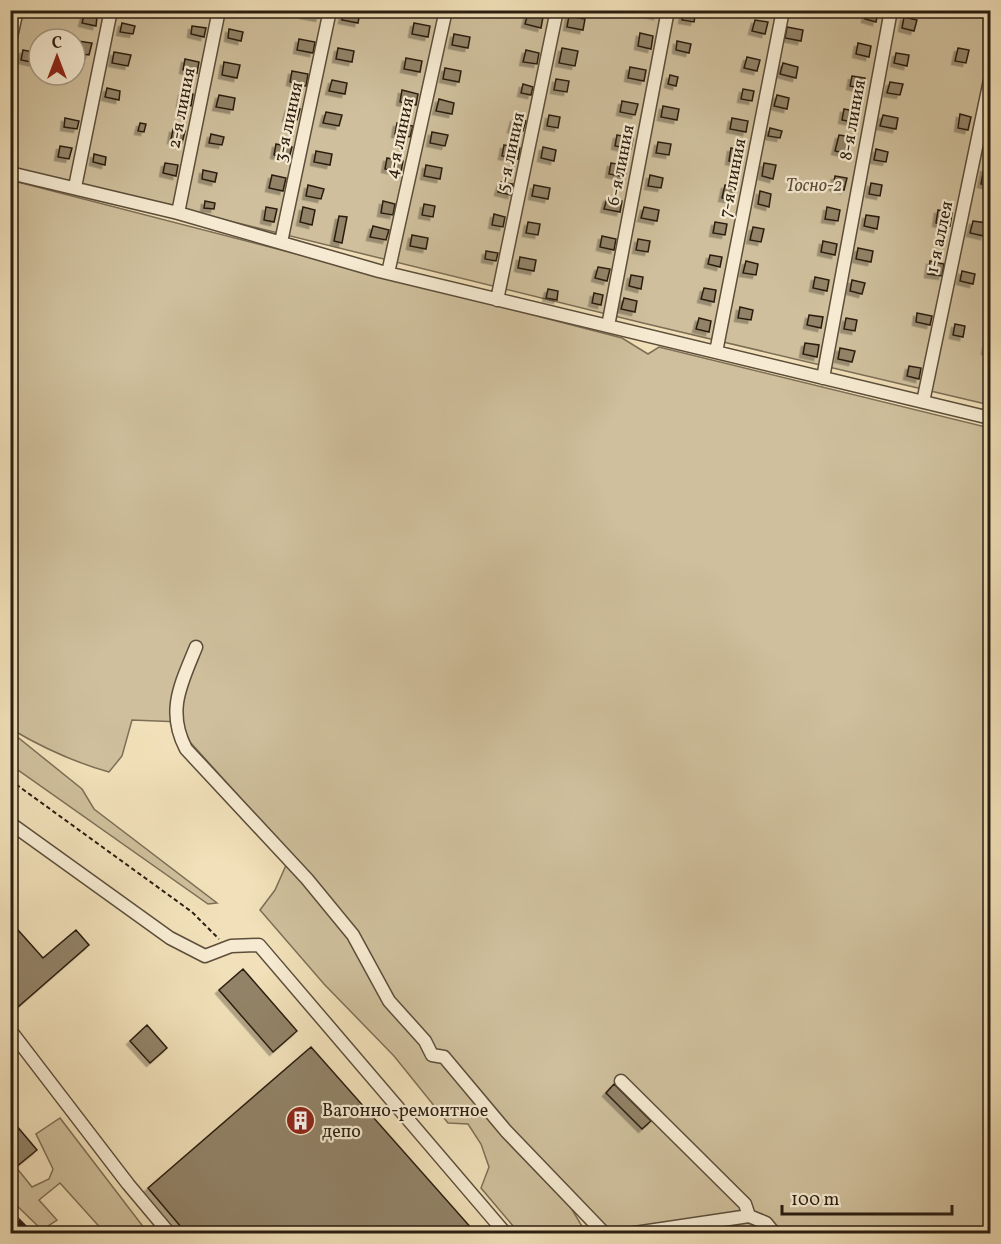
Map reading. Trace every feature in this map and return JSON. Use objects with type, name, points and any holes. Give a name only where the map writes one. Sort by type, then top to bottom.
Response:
[{"type":"street","points":[[10,41],[17,10]]},
{"type":"street","points":[[75,187],[111,10]]},
{"type":"street","name":"2-я линия","points":[[178,213],[219,10]]},
{"type":"street","name":"3-я линия","points":[[281,242],[330,10]]},
{"type":"street","name":"4-я линия","points":[[388,273],[446,10]]},
{"type":"street","name":"5-я линия","points":[[497,300],[557,10]]},
{"type":"street","name":"6-я линия","points":[[609,326],[668,10]]},
{"type":"street","name":"7-я линия","points":[[716,352],[783,10]]},
{"type":"street","name":"8-я линия","points":[[823,378],[891,10]]},
{"type":"street","name":"1-я аллея","points":[[923,402],[990,80]]},
{"type":"street","points":[[10,173],[178,213],[388,273],[990,418]]},
{"type":"street","points":[[196,647],[182,683],[176,707],[177,732],[186,749],[308,879],[353,935],[389,1001],[425,1041],[432,1055],[444,1057],[463,1083],[605,1233]]},
{"type":"street","points":[[10,823],[170,938],[205,956],[228,948],[259,945],[506,1233]]},
{"type":"street","points":[[10,1029],[128,1184],[170,1233]]},
{"type":"street","points":[[621,1081],[745,1204],[749,1216]]},
{"type":"street","points":[[628,1233],[749,1216],[766,1223],[775,1233]]},
{"type":"path","points":[[10,780],[192,912],[228,948]]},
{"type":"green space","name":"Тосно-2","points":[[10,11],[990,11],[990,405],[647,324],[11,167]]},
{"type":"green space","points":[[10,180],[622,338],[648,354],[659,347],[990,428],[990,1233],[645,1233],[603,1226],[561,1191],[586,1233],[519,1233],[481,1188],[489,1167],[481,1144],[468,1124],[448,1123],[394,1056],[324,984],[260,910],[275,890],[291,854],[190,742],[181,722],[132,720],[122,756],[109,772],[58,754],[11,729]]},
{"type":"green space","points":[[10,731],[82,789],[94,809],[217,903],[208,904],[11,765]]},
{"type":"green space","points":[[60,1118],[148,1233],[105,1233],[60,1183],[39,1200],[57,1220],[42,1230],[11,1200],[11,1172],[16,1167],[32,1187],[49,1179],[53,1169],[36,1134]]},
{"type":"building","points":[[304,10],[321,10],[319,18],[303,15]]},
{"type":"building","points":[[344,10],[360,12],[358,23],[342,20]]},
{"type":"building","points":[[645,10],[658,10],[657,16],[644,13]]},
{"type":"building","points":[[684,10],[696,11],[694,22],[682,20]]},
{"type":"building","points":[[867,10],[878,12],[876,22],[865,19]]},
{"type":"building","points":[[528,13],[543,17],[541,28],[525,24]]},
{"type":"building","points":[[84,15],[97,17],[96,26],[82,23]]},
{"type":"building","points":[[569,16],[585,19],[583,30],[567,27]]},
{"type":"building","points":[[904,17],[917,20],[914,31],[902,28]]},
{"type":"building","points":[[755,20],[768,22],[765,34],[752,31]]},
{"type":"building","points":[[122,23],[135,26],[133,34],[120,32]]},
{"type":"building","points":[[414,23],[430,26],[428,37],[412,34]]},
{"type":"building","points":[[192,26],[206,28],[204,37],[191,34]]},
{"type":"building","points":[[787,27],[803,30],[801,41],[785,38]]},
{"type":"building","points":[[229,29],[243,32],[241,41],[228,38]]},
{"type":"building","points":[[640,33],[653,36],[651,49],[638,46]]},
{"type":"building","points":[[454,34],[470,37],[468,48],[452,45]]},
{"type":"building","points":[[299,39],[315,42],[313,53],[297,50]]},
{"type":"building","points":[[677,41],[691,44],[689,53],[676,50]]},
{"type":"building","points":[[87,42],[92,43],[89,55],[87,55]]},
{"type":"building","points":[[858,43],[871,46],[869,57],[856,54]]},
{"type":"building","points":[[338,48],[354,51],[352,62],[336,59]]},
{"type":"building","points":[[562,48],[578,51],[575,66],[559,63]]},
{"type":"building","points":[[958,48],[969,50],[966,63],[955,61]]},
{"type":"building","points":[[23,50],[27,51],[27,61],[21,60]]},
{"type":"building","points":[[526,50],[539,53],[537,64],[523,62]]},
{"type":"building","points":[[114,52],[131,55],[128,66],[112,63]]},
{"type":"building","points":[[896,53],[909,55],[907,66],[894,63]]},
{"type":"building","points":[[747,57],[760,60],[757,71],[744,68]]},
{"type":"building","points":[[406,58],[422,61],[420,72],[404,69]]},
{"type":"building","points":[[185,59],[199,62],[197,73],[183,70]]},
{"type":"building","points":[[224,62],[240,65],[237,78],[222,75]]},
{"type":"building","points":[[783,63],[798,67],[796,78],[780,74]]},
{"type":"building","points":[[630,67],[646,70],[644,81],[628,78]]},
{"type":"building","points":[[445,68],[461,71],[459,82],[443,79]]},
{"type":"building","points":[[292,71],[308,74],[306,86],[290,82]]},
{"type":"building","points":[[670,75],[678,77],[676,86],[668,84]]},
{"type":"building","points":[[852,76],[865,78],[863,89],[850,86]]},
{"type":"building","points":[[556,79],[569,81],[567,92],[554,90]]},
{"type":"building","points":[[332,80],[347,83],[345,94],[329,91]]},
{"type":"building","points":[[890,82],[903,84],[900,95],[887,93]]},
{"type":"building","points":[[523,84],[533,87],[531,95],[521,93]]},
{"type":"building","points":[[107,88],[120,91],[119,100],[105,97]]},
{"type":"building","points":[[743,89],[754,91],[752,101],[741,99]]},
{"type":"building","points":[[402,90],[418,94],[416,105],[400,102]]},
{"type":"building","points":[[182,92],[193,94],[191,106],[180,104]]},
{"type":"building","points":[[219,95],[235,98],[233,110],[216,107]]},
{"type":"building","points":[[777,95],[789,98],[787,109],[774,106]]},
{"type":"building","points":[[439,99],[454,103],[452,114],[436,111]]},
{"type":"building","points":[[622,101],[638,104],[635,115],[620,112]]},
{"type":"building","points":[[663,106],[679,109],[677,120],[661,117]]},
{"type":"building","points":[[289,107],[300,109],[297,120],[286,118]]},
{"type":"building","points":[[844,109],[860,112],[858,123],[842,120]]},
{"type":"building","points":[[326,112],[342,115],[339,126],[323,123]]},
{"type":"building","points":[[960,114],[971,117],[968,130],[958,128]]},
{"type":"building","points":[[549,115],[560,117],[558,128],[547,126]]},
{"type":"building","points":[[883,115],[898,118],[896,129],[880,126]]},
{"type":"building","points":[[65,118],[79,121],[77,129],[64,127]]},
{"type":"building","points":[[514,118],[526,121],[523,131],[511,129]]},
{"type":"building","points":[[732,118],[748,121],[746,132],[730,129]]},
{"type":"building","points":[[140,123],[146,124],[144,132],[138,131]]},
{"type":"building","points":[[397,123],[413,126],[410,137],[395,134]]},
{"type":"building","points":[[770,128],[782,131],[780,138],[768,136]]},
{"type":"building","points":[[173,129],[185,131],[182,143],[171,140]]},
{"type":"building","points":[[432,132],[448,135],[445,146],[430,143]]},
{"type":"building","points":[[211,134],[224,137],[222,145],[209,143]]},
{"type":"building","points":[[617,135],[633,138],[631,149],[615,146]]},
{"type":"building","points":[[839,135],[852,137],[848,154],[835,151]]},
{"type":"building","points":[[658,142],[671,144],[669,155],[656,153]]},
{"type":"building","points":[[276,144],[292,147],[289,158],[274,155]]},
{"type":"building","points":[[504,145],[520,148],[518,159],[502,156]]},
{"type":"building","points":[[60,146],[72,148],[69,159],[58,157]]},
{"type":"building","points":[[543,147],[556,150],[554,161],[541,158]]},
{"type":"building","points":[[731,148],[744,151],[741,164],[729,161]]},
{"type":"building","points":[[876,149],[888,152],[886,162],[874,160]]},
{"type":"building","points":[[316,151],[332,154],[330,165],[314,162]]},
{"type":"building","points":[[94,154],[106,157],[105,165],[93,162]]},
{"type":"building","points":[[387,158],[403,161],[401,172],[385,169]]},
{"type":"building","points":[[165,163],[178,165],[176,176],[163,173]]},
{"type":"building","points":[[611,163],[627,166],[625,177],[609,174]]},
{"type":"building","points":[[764,163],[776,165],[773,179],[762,176]]},
{"type":"building","points":[[426,165],[442,168],[440,179],[424,176]]},
{"type":"building","points":[[984,168],[990,170],[990,186],[981,184]]},
{"type":"building","points":[[203,170],[217,173],[215,182],[202,179]]},
{"type":"building","points":[[272,175],[286,178],[283,191],[269,188]]},
{"type":"building","points":[[650,175],[663,178],[661,188],[648,186]]},
{"type":"building","points":[[835,176],[847,178],[844,190],[833,187]]},
{"type":"building","points":[[501,182],[513,184],[511,195],[498,192]]},
{"type":"building","points":[[871,183],[882,185],[880,196],[869,194]]},
{"type":"building","points":[[308,185],[324,189],[321,199],[306,196]]},
{"type":"building","points":[[534,185],[550,188],[548,199],[532,196]]},
{"type":"building","points":[[725,185],[736,187],[733,200],[722,198]]},
{"type":"building","points":[[760,191],[771,194],[769,207],[758,204]]},
{"type":"building","points":[[607,198],[622,201],[620,212],[604,209]]},
{"type":"building","points":[[205,201],[215,203],[214,209],[204,208]]},
{"type":"building","points":[[383,201],[395,204],[393,215],[381,213]]},
{"type":"building","points":[[424,204],[435,206],[433,217],[422,215]]},
{"type":"building","points":[[266,207],[277,209],[274,222],[264,220]]},
{"type":"building","points":[[303,207],[315,210],[312,225],[300,222]]},
{"type":"building","points":[[644,207],[659,210],[657,221],[641,218]]},
{"type":"building","points":[[827,207],[840,210],[838,221],[825,219]]},
{"type":"building","points":[[938,210],[952,213],[950,226],[936,223]]},
{"type":"building","points":[[494,214],[505,217],[503,227],[492,225]]},
{"type":"building","points":[[866,215],[879,217],[877,229],[864,226]]},
{"type":"building","points":[[339,216],[347,217],[342,243],[334,241]]},
{"type":"building","points":[[973,221],[987,223],[984,236],[970,233]]},
{"type":"building","points":[[528,222],[540,224],[538,235],[526,233]]},
{"type":"building","points":[[715,222],[727,224],[725,235],[713,233]]},
{"type":"building","points":[[373,226],[389,230],[386,240],[370,237]]},
{"type":"building","points":[[753,227],[764,229],[761,242],[750,240]]},
{"type":"building","points":[[412,235],[428,238],[426,249],[410,246]]},
{"type":"building","points":[[602,236],[616,239],[614,250],[600,247]]},
{"type":"building","points":[[638,239],[650,241],[648,252],[636,250]]},
{"type":"building","points":[[823,241],[837,244],[835,255],[821,252]]},
{"type":"building","points":[[858,248],[873,251],[871,262],[856,259]]},
{"type":"building","points":[[486,251],[498,253],[496,261],[485,259]]},
{"type":"building","points":[[710,255],[722,257],[720,267],[708,264]]},
{"type":"building","points":[[520,257],[536,260],[534,271],[518,268]]},
{"type":"building","points":[[746,261],[758,264],[756,275],[743,273]]},
{"type":"building","points":[[930,261],[944,264],[942,276],[928,274]]},
{"type":"building","points":[[598,267],[610,269],[607,281],[595,278]]},
{"type":"building","points":[[962,271],[975,274],[973,284],[960,281]]},
{"type":"building","points":[[631,275],[643,277],[641,289],[629,286]]},
{"type":"building","points":[[815,277],[829,280],[827,291],[813,288]]},
{"type":"building","points":[[852,280],[865,283],[862,294],[850,291]]},
{"type":"building","points":[[704,288],[716,290],[714,302],[701,299]]},
{"type":"building","points":[[548,289],[558,291],[557,300],[546,298]]},
{"type":"building","points":[[594,293],[603,295],[601,305],[592,303]]},
{"type":"building","points":[[624,298],[637,301],[635,312],[621,309]]},
{"type":"building","points":[[740,307],[753,310],[751,320],[738,318]]},
{"type":"building","points":[[917,313],[932,316],[930,325],[916,322]]},
{"type":"building","points":[[809,315],[823,317],[821,328],[807,325]]},
{"type":"building","points":[[699,318],[711,321],[709,332],[696,329]]},
{"type":"building","points":[[846,318],[857,320],[855,331],[844,329]]},
{"type":"building","points":[[955,324],[965,326],[963,337],[953,335]]},
{"type":"building","points":[[988,335],[990,336],[990,352],[985,351]]},
{"type":"building","points":[[805,343],[819,345],[817,357],[803,354]]},
{"type":"building","points":[[840,348],[855,351],[852,362],[838,359]]},
{"type":"building","points":[[909,366],[921,368],[919,379],[907,376]]},
{"type":"building","points":[[10,921],[43,958],[76,930],[89,945],[18,1007],[10,999]]},
{"type":"building","points":[[243,969],[297,1031],[273,1052],[219,990]]},
{"type":"building","points":[[147,1025],[167,1048],[150,1063],[130,1041]]},
{"type":"building","name":"Вагонно-ремонтное депо","points":[[311,1047],[473,1230],[470,1234],[187,1234],[148,1188]]},
{"type":"building","points":[[614,1084],[651,1121],[642,1129],[606,1093]]},
{"type":"building","points":[[10,1118],[37,1150],[16,1167],[10,1160]]},
{"type":"railway","points":[[10,1213],[31,1234]]},
{"type":"place","name":"Вагонно-ремонтное депо","points":[[301,1120]]}]
